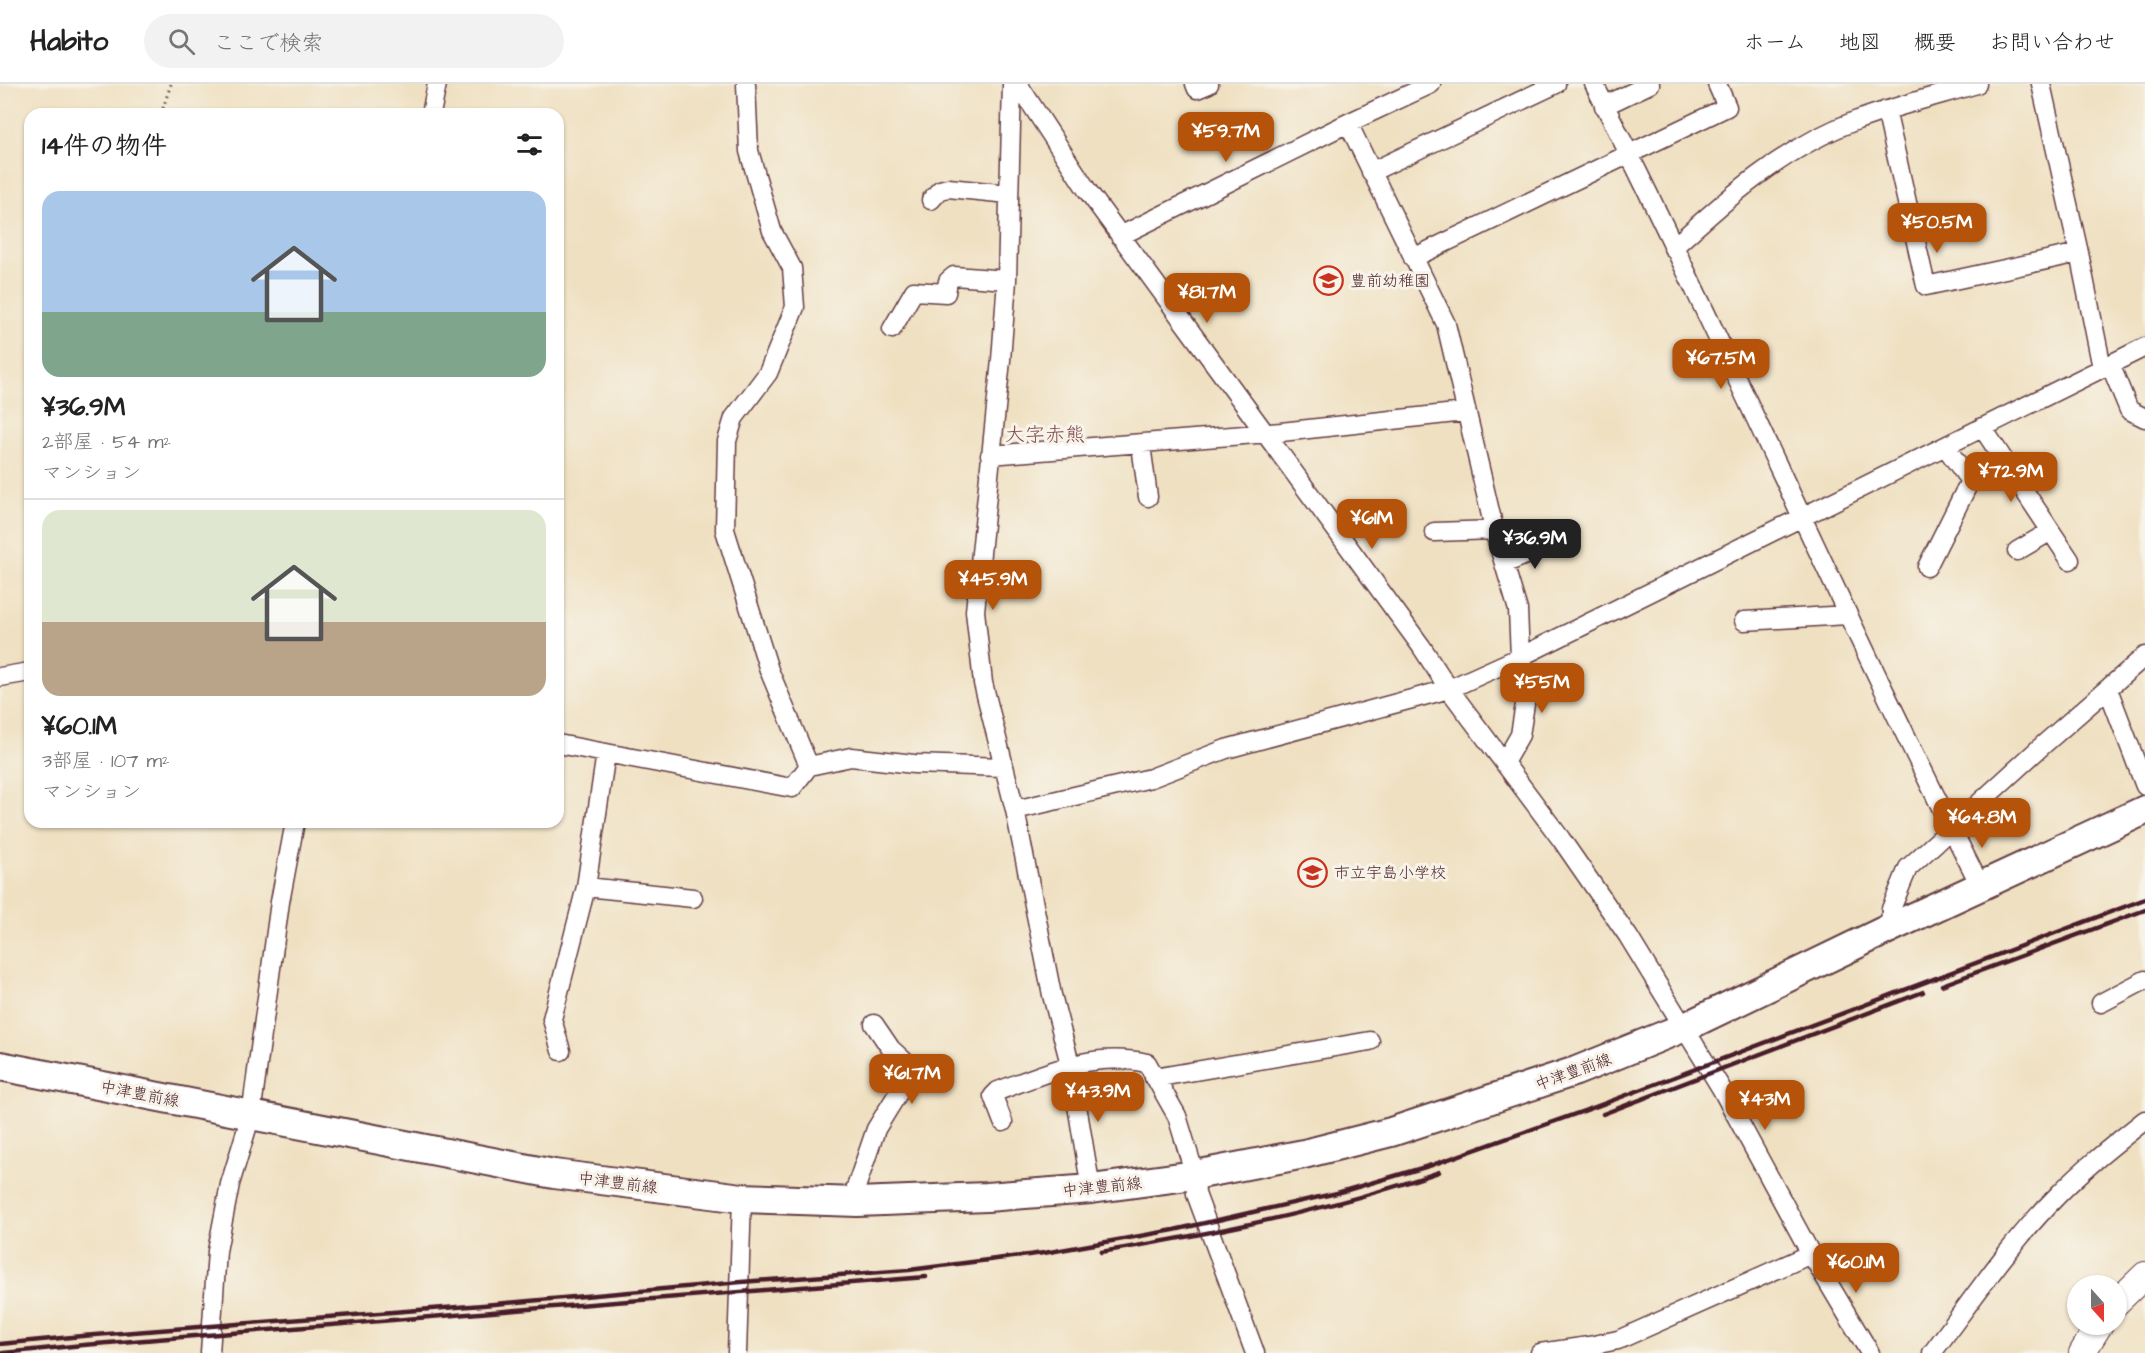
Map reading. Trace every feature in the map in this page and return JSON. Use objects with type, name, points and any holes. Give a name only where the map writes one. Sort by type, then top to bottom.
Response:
[{"type":"main road","name":"中津豊前線","points":[[0,1066],[554,1174],[742,1198],[851,1202],[987,1197],[1091,1189],[1196,1175],[1304,1155],[1391,1132],[1576,1071],[1685,1027],[1890,928],[2145,810]]},
{"type":"main road","points":[[2127,1292],[2145,1275]]},
{"type":"main road","points":[[2082,1353],[2093,1335]]},
{"type":"street","points":[[432,108],[437,84]]},
{"type":"street","points":[[746,84],[749,151],[771,231],[792,268],[795,307],[768,373],[734,418],[727,441],[724,530],[769,670],[809,766]]},
{"type":"street","points":[[1012,84],[1007,280],[975,611],[983,683],[1016,810],[1052,995],[1070,1064],[1091,1189]]},
{"type":"street","points":[[1018,84],[1087,190],[1421,646],[1449,689],[1505,761],[1621,926],[1721,1088],[1811,1254],[1870,1353]]},
{"type":"street","points":[[1195,84],[1197,90],[1209,84]]},
{"type":"street","points":[[1371,172],[1556,84]]},
{"type":"street","points":[[1593,84],[1981,887]]},
{"type":"street","points":[[1604,106],[1650,84]]},
{"type":"street","points":[[1413,258],[1727,106],[1717,84]]},
{"type":"street","points":[[1673,248],[1728,197],[1774,164],[1819,137],[1886,110],[1977,84]]},
{"type":"street","points":[[2040,84],[2106,366],[2129,410],[2145,418]]},
{"type":"street","points":[[1120,236],[1427,85]]},
{"type":"street","points":[[1886,110],[1926,286],[2079,253]]},
{"type":"street","points":[[1348,123],[1446,324],[1494,530],[1518,610],[1520,657],[1526,680],[1524,718],[1520,735],[1505,761]]},
{"type":"street","points":[[931,200],[940,190],[948,188],[1009,195]]},
{"type":"street","points":[[892,329],[914,291],[946,293],[948,281],[954,276],[1007,280]]},
{"type":"street","points":[[1016,810],[1151,778],[1226,749],[1449,689],[1520,657],[2145,347]]},
{"type":"street","points":[[990,455],[1263,433],[1466,411]]},
{"type":"street","points":[[1982,427],[2070,560]]},
{"type":"street","points":[[1141,444],[1148,497]]},
{"type":"street","points":[[1927,567],[1970,481],[1945,446]]},
{"type":"street","points":[[1434,532],[1494,530]]},
{"type":"street","points":[[2017,550],[2051,531]]},
{"type":"street","points":[[1504,564],[1552,544]]},
{"type":"street","points":[[1744,621],[1848,615]]},
{"type":"street","points":[[1890,928],[1891,909],[1908,868],[2145,656]]},
{"type":"street","points":[[1,679],[24,673]]},
{"type":"street","points":[[2108,689],[2145,786]]},
{"type":"street","points":[[564,745],[792,788],[809,766],[851,758],[914,764],[1004,767]]},
{"type":"street","points":[[561,1051],[552,1019],[586,887],[606,753]]},
{"type":"street","points":[[210,1353],[217,1251],[230,1184],[251,1115],[280,902],[294,828]]},
{"type":"street","points":[[586,887],[693,898]]},
{"type":"street","points":[[2101,1004],[2145,980]]},
{"type":"street","points":[[851,1202],[876,1129],[913,1069],[891,1049],[874,1024]]},
{"type":"street","points":[[1154,1078],[1370,1041]]},
{"type":"street","points":[[1003,1122],[993,1096],[998,1090],[1070,1064],[1126,1058],[1147,1063],[1178,1116],[1196,1175],[1196,1194],[1255,1353]]},
{"type":"street","points":[[1932,1353],[2043,1211],[2073,1179],[2145,1120]]},
{"type":"street","points":[[737,1353],[742,1198]]},
{"type":"street","points":[[1549,1352],[1618,1340],[1811,1254]]},
{"type":"path","points":[[163,108],[171,84]]},
{"type":"railway","points":[[0,1344],[909,1270],[1044,1253],[1174,1230],[1337,1193],[1432,1165],[1595,1107],[2145,899]]},
{"type":"railway","points":[[1942,985],[2145,910]]},
{"type":"railway","points":[[1603,1114],[1923,992]]},
{"type":"railway","points":[[1101,1252],[1272,1219],[1356,1198],[1439,1172]]},
{"type":"railway","points":[[3,1353],[926,1277]]},
{"type":"place","name":"豊前幼稚園","points":[[1329,280]]},
{"type":"place","name":"市立宇島小学校","points":[[1313,872]]},
{"type":"district","name":"大字赤熊","points":[[1045,434]]}]
